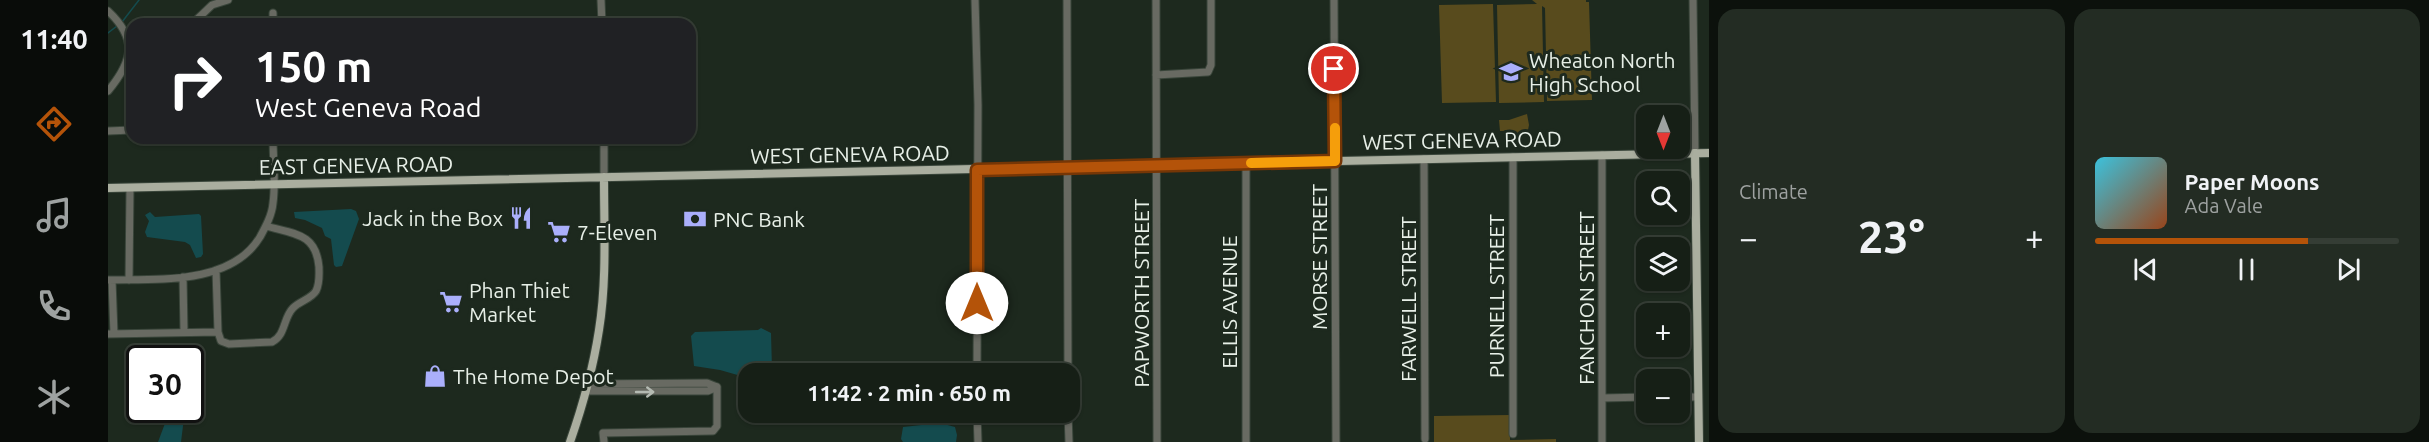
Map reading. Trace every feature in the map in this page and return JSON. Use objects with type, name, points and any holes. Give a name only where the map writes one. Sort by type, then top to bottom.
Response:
[{"type":"main road","points":[[1695,153],[1699,442]]},
{"type":"main road","name":"WEST GENEVA ROAD","points":[[604,177],[1709,153]]},
{"type":"main road","points":[[570,442],[587,387],[601,312],[604,177]]},
{"type":"main road","name":"EAST GENEVA ROAD","points":[[108,188],[604,177]]},
{"type":"street","points":[[198,18],[212,5],[228,0]]},
{"type":"street","points":[[601,0],[602,18]]},
{"type":"street","points":[[975,0],[977,363]]},
{"type":"street","points":[[1067,0],[1068,363]]},
{"type":"street","name":"PAPWORTH STREET","points":[[1156,0],[1157,442]]},
{"type":"street","points":[[1156,75],[1208,72],[1211,0]]},
{"type":"street","name":"MORSE STREET","points":[[1334,0],[1336,442]]},
{"type":"street","points":[[1693,0],[1695,153]]},
{"type":"street","points":[[108,11],[126,31]]},
{"type":"street","points":[[273,13],[273,18]]},
{"type":"street","points":[[108,91],[122,73],[126,62]]},
{"type":"street","points":[[108,131],[126,130]]},
{"type":"street","points":[[218,332],[111,334],[110,280],[183,277],[216,270],[241,259],[251,251],[266,226],[273,203],[273,144]]},
{"type":"street","points":[[604,144],[604,177]]},
{"type":"street","name":"FANCHON STREET","points":[[1602,155],[1602,442]]},
{"type":"street","name":"PURNELL STREET","points":[[1513,157],[1513,434]]},
{"type":"street","name":"FARWELL STREET","points":[[1424,159],[1425,439]]},
{"type":"street","name":"ELLIS AVENUE","points":[[1246,163],[1246,442]]},
{"type":"street","points":[[129,280],[130,188]]},
{"type":"street","points":[[216,270],[218,338],[224,343],[272,342],[281,335],[292,308],[316,291],[319,273],[318,253],[310,241],[266,226]]},
{"type":"street","points":[[183,277],[184,332]]},
{"type":"street","points":[[587,387],[708,391],[717,387],[717,426],[712,431],[603,433],[604,442]]},
{"type":"street","points":[[1602,398],[1636,397]]},
{"type":"street","points":[[1690,397],[1698,397]]},
{"type":"street","points":[[977,423],[978,442]]},
{"type":"street","points":[[1068,423],[1068,442]]},
{"type":"shaded area","points":[[1532,0],[1586,0],[1589,2],[1592,100],[1547,101],[1545,8],[1542,6],[1544,102],[1499,103],[1497,5],[1537,4]]},
{"type":"shaded area","points":[[1493,4],[1496,102],[1442,103],[1439,5]]},
{"type":"shaded area","points":[[1527,114],[1529,125],[1527,135],[1500,131],[1499,120],[1509,120]]},
{"type":"shaded area","points":[[1510,415],[1510,440],[1556,439],[1556,442],[1434,442],[1434,416]]},
{"type":"water","points":[[351,209],[356,211],[359,219],[342,266],[336,267],[331,239],[325,236],[322,228],[295,218],[294,212]]},
{"type":"water","points":[[150,212],[155,217],[199,214],[203,254],[201,257],[196,258],[190,245],[185,242],[147,237],[145,232],[149,221],[145,215]]},
{"type":"water","points":[[761,328],[771,333],[772,363],[738,363],[738,375],[694,366],[691,336],[695,332],[758,330]]},
{"type":"water","points":[[165,423],[183,423],[181,442],[158,442]]},
{"type":"water","points":[[940,423],[955,427],[956,442],[903,442],[901,439],[903,427]]},
{"type":"waterway","points":[[122,22],[139,0]]},
{"type":"waterway","points":[[108,33],[117,26]]},
{"type":"slow traffic","points":[[1251,163],[1335,161],[1335,128]]},
{"type":"place","name":"Wheaton North High School","points":[[1511,72]]},
{"type":"place","name":"Jack in the Box","points":[[521,218]]},
{"type":"place","name":"PNC Bank","points":[[695,219]]},
{"type":"place","name":"7-Eleven","points":[[559,232]]},
{"type":"place","name":"Phan Thiet Market","points":[[451,302]]},
{"type":"place","name":"The Home Depot","points":[[435,376]]},
{"type":"route","points":[[977,303],[977,170],[1335,161],[1334,69]]}]
